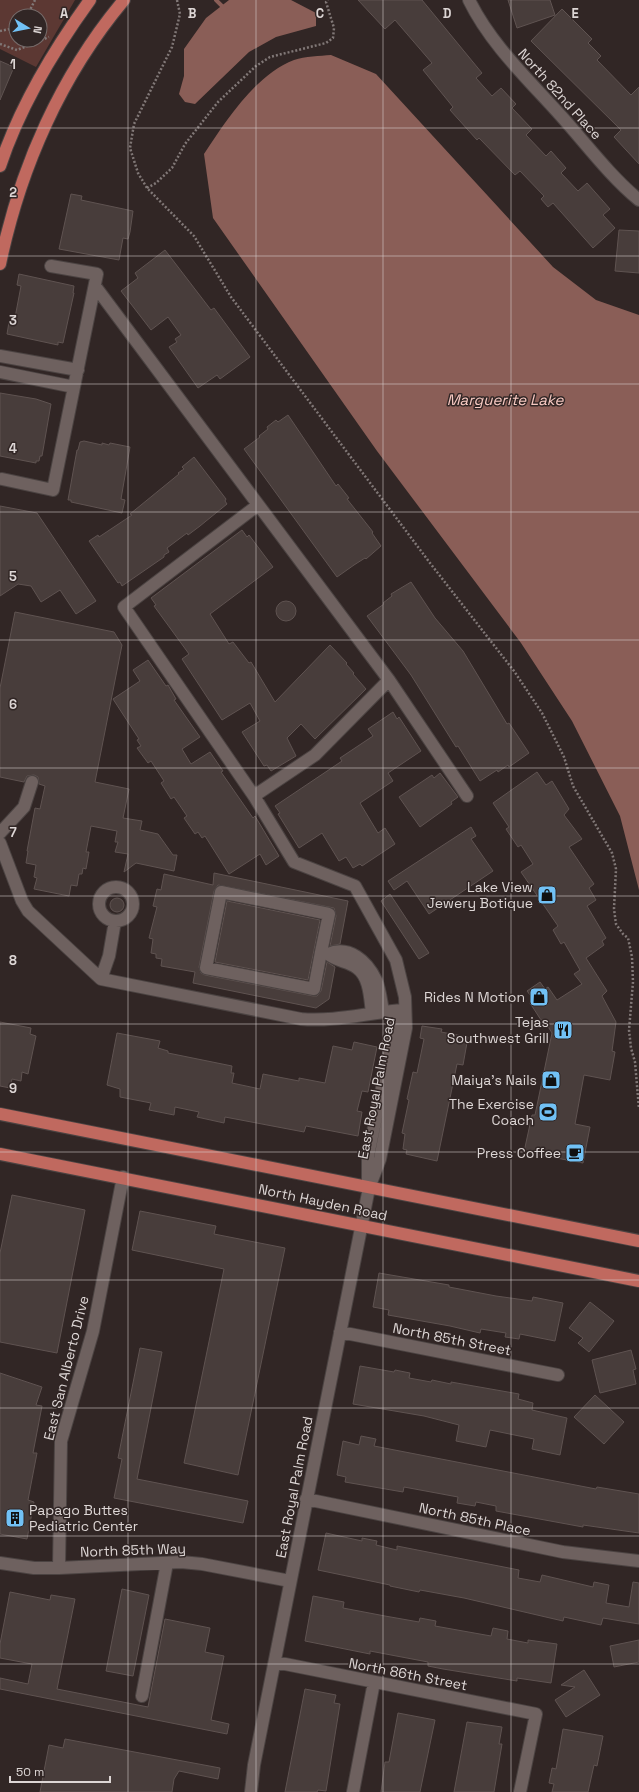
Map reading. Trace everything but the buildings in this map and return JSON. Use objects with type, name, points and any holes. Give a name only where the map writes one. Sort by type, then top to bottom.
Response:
[{"type":"main road","points":[[0,166],[24,107],[66,35],[90,0]]},
{"type":"main road","points":[[0,264],[20,190],[50,116],[79,62],[124,0]]},
{"type":"main road","name":"North Hayden Road","points":[[0,1114],[639,1241]]},
{"type":"main road","name":"North Hayden Road","points":[[0,1154],[123,1177],[639,1281]]},
{"type":"street","name":"North 82nd Place","points":[[469,0],[481,23],[504,54],[617,179],[639,200]]},
{"type":"street","points":[[2,479],[52,490],[97,274],[51,266]]},
{"type":"street","points":[[95,286],[389,680],[467,796]]},
{"type":"street","points":[[0,356],[78,370]]},
{"type":"street","points":[[0,372],[74,387]]},
{"type":"street","name":"East Royal Palm Road","points":[[251,1792],[254,1765],[369,1188],[380,1159],[406,1028],[405,997],[396,960],[355,886],[294,862],[254,796],[124,607],[258,505]]},
{"type":"street","points":[[254,796],[315,755],[389,680]]},
{"type":"street","points":[[0,833],[24,807],[32,782]]},
{"type":"street","points":[[0,843],[22,901],[28,911],[101,979],[301,1019],[330,1020],[377,1012],[405,1010]]},
{"type":"street","points":[[221,892],[329,914],[325,953],[314,989],[206,968],[221,892]]},
{"type":"street","points":[[101,979],[109,956],[115,921]]},
{"type":"street","points":[[325,953],[338,950],[349,952],[361,960],[376,981],[377,1012]]},
{"type":"street","name":"East San Alberto Drive","points":[[59,1568],[61,1441],[93,1331],[123,1177]]},
{"type":"street","name":"North 85th Street","points":[[340,1332],[558,1375]]},
{"type":"street","name":"North 85th Place","points":[[306,1499],[563,1552],[639,1561]]},
{"type":"street","name":"North 85th Way","points":[[0,1563],[34,1568],[167,1563],[202,1564],[290,1581]]},
{"type":"street","points":[[142,1696],[167,1563]]},
{"type":"street","name":"North 86th Street","points":[[275,1662],[536,1714],[520,1792]]},
{"type":"street","points":[[353,1792],[374,1682]]},
{"type":"path","points":[[177,0],[180,14],[172,47],[134,124],[130,148],[138,173],[147,188],[194,236],[231,297],[434,568],[514,671],[542,714],[564,757],[573,786],[612,854],[616,869],[614,910],[616,924],[628,938],[632,956],[634,982],[629,1030],[631,1048],[635,1062],[639,1109]]},
{"type":"path","points":[[147,188],[156,183],[172,168],[185,144],[218,102],[256,66],[270,57],[326,43],[333,38],[334,28],[326,2],[328,0]]},
{"type":"path","points":[[0,44],[17,50],[49,37]]},
{"type":"shaded area","points":[[0,0],[75,0],[48,46],[48,8],[8,8],[8,48],[47,48],[36,67],[0,49]]},
{"type":"water","points":[[229,0],[291,0],[316,13],[316,26],[276,37],[249,52],[195,104],[185,102],[179,94],[184,76],[184,49],[206,18]]},
{"type":"water","name":"Marguerite Lake","points":[[331,55],[376,74],[553,267],[596,300],[639,315],[639,890],[620,816],[572,721],[521,643],[377,451],[213,218],[204,154],[232,114],[254,88],[280,67],[298,59],[312,56]]},
{"type":"waterway","points":[[216,0],[225,9]]},
{"type":"place","name":"Lake View Jewery Botique","points":[[547,895]]},
{"type":"place","name":"Rides N Motion","points":[[539,997]]},
{"type":"place","name":"Tejas Southwest Grill","points":[[563,1030]]},
{"type":"place","name":"Maiya's Nails","points":[[551,1080]]},
{"type":"place","name":"The Exercise Coach","points":[[548,1112]]},
{"type":"place","name":"Press Coffee","points":[[575,1153]]},
{"type":"place","name":"Papago Buttes Pediatric Center","points":[[15,1518]]}]
